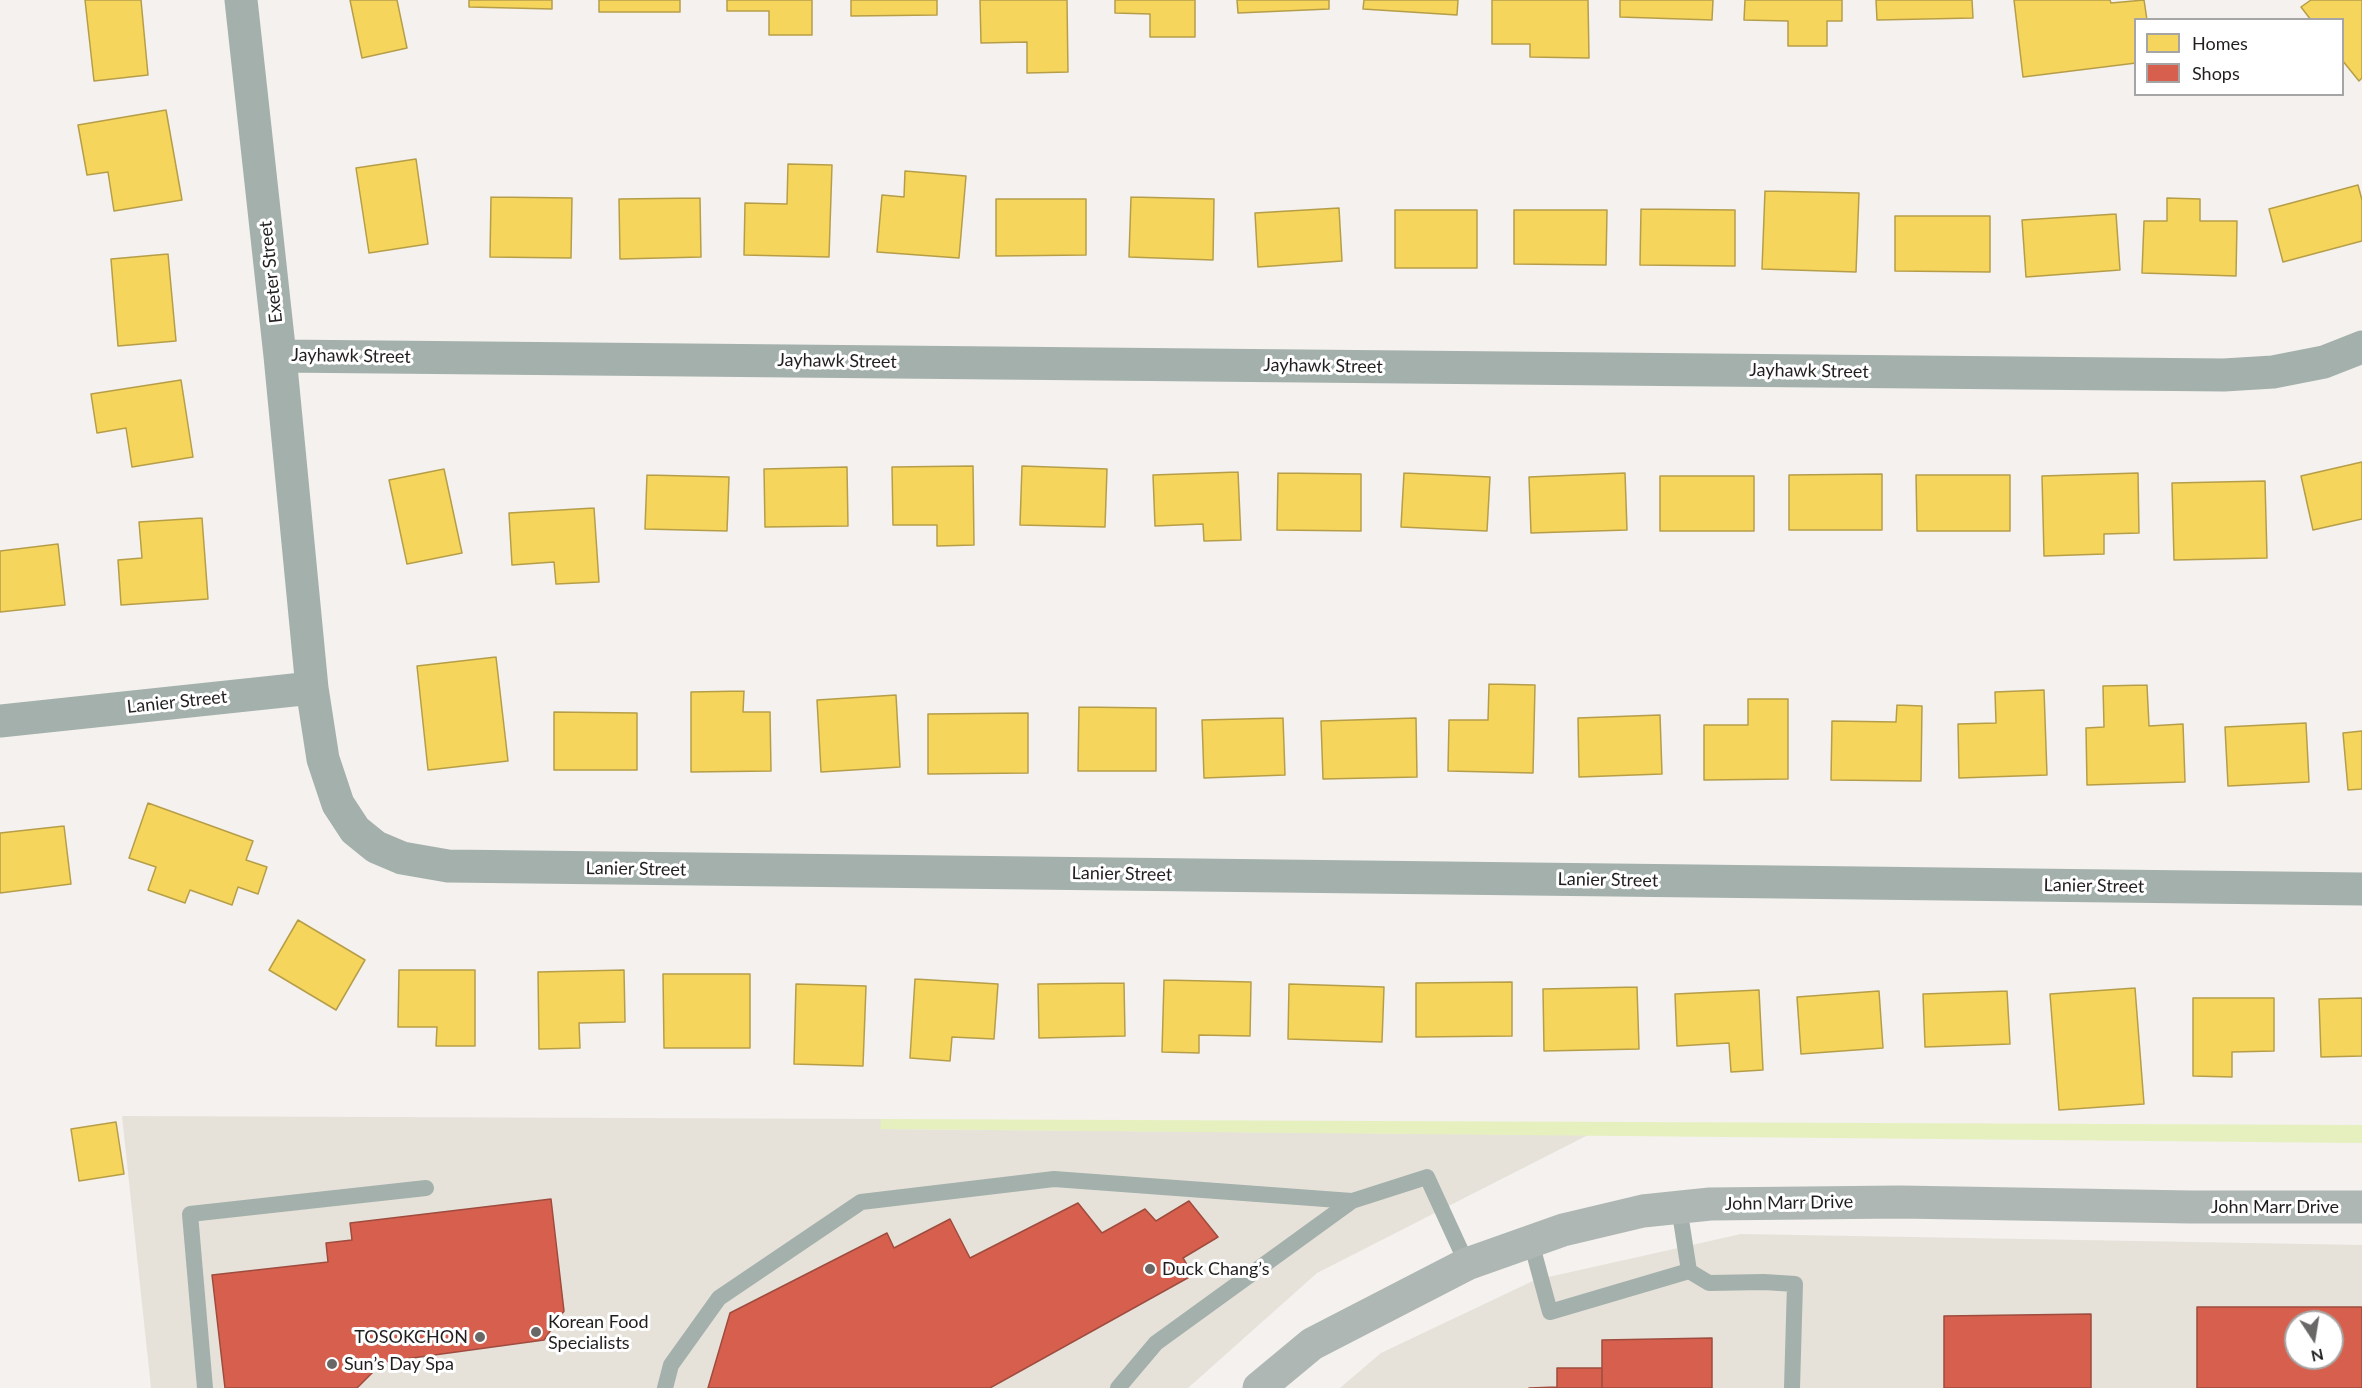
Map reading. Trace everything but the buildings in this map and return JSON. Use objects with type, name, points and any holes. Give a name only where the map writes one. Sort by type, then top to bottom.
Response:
[{"type":"street","name":"Exeter Street","points":[[241,0],[280,356],[312,688]]},
{"type":"street","name":"Jayhawk Street","points":[[280,356],[2223,375],[2273,372],[2324,362],[2362,347]]},
{"type":"street","name":"Lanier Street","points":[[0,720],[312,688],[323,759],[338,804],[355,830],[376,847],[402,858],[448,867],[2362,889]]},
{"type":"street","name":"John Marr Drive","points":[[1259,1388],[1312,1344],[1467,1264],[1563,1230],[1643,1211],[1710,1204],[1900,1202],[2192,1207],[2362,1207]]},
{"type":"lane","points":[[1118,1388],[1156,1343],[1352,1201],[1427,1177],[1467,1264]]},
{"type":"lane","points":[[665,1388],[671,1365],[719,1298],[861,1203],[1054,1179],[1352,1201]]},
{"type":"lane","points":[[205,1388],[190,1214],[426,1188]]},
{"type":"lane","points":[[1679,1207],[1689,1271]]},
{"type":"lane","points":[[1531,1242],[1550,1312],[1689,1271],[1709,1283],[1795,1284],[1792,1388]]},
{"type":"shaded area","points":[[122,1116],[881,1119],[881,1129],[1588,1135],[1317,1273],[1188,1388],[151,1388]]},
{"type":"shaded area","points":[[1741,1234],[2362,1245],[2362,1388],[1340,1388],[1381,1353],[1535,1280]]},
{"type":"green space","points":[[881,1119],[2362,1125],[2362,1143],[880,1129]]},
{"type":"place","name":"Duck Chang’s","points":[[1150,1269]]},
{"type":"place","name":"Korean Food Specialists","points":[[536,1332]]},
{"type":"place","name":"TOSOKCHON","points":[[480,1337]]},
{"type":"place","name":"Sun’s Day Spa","points":[[332,1364]]}]
